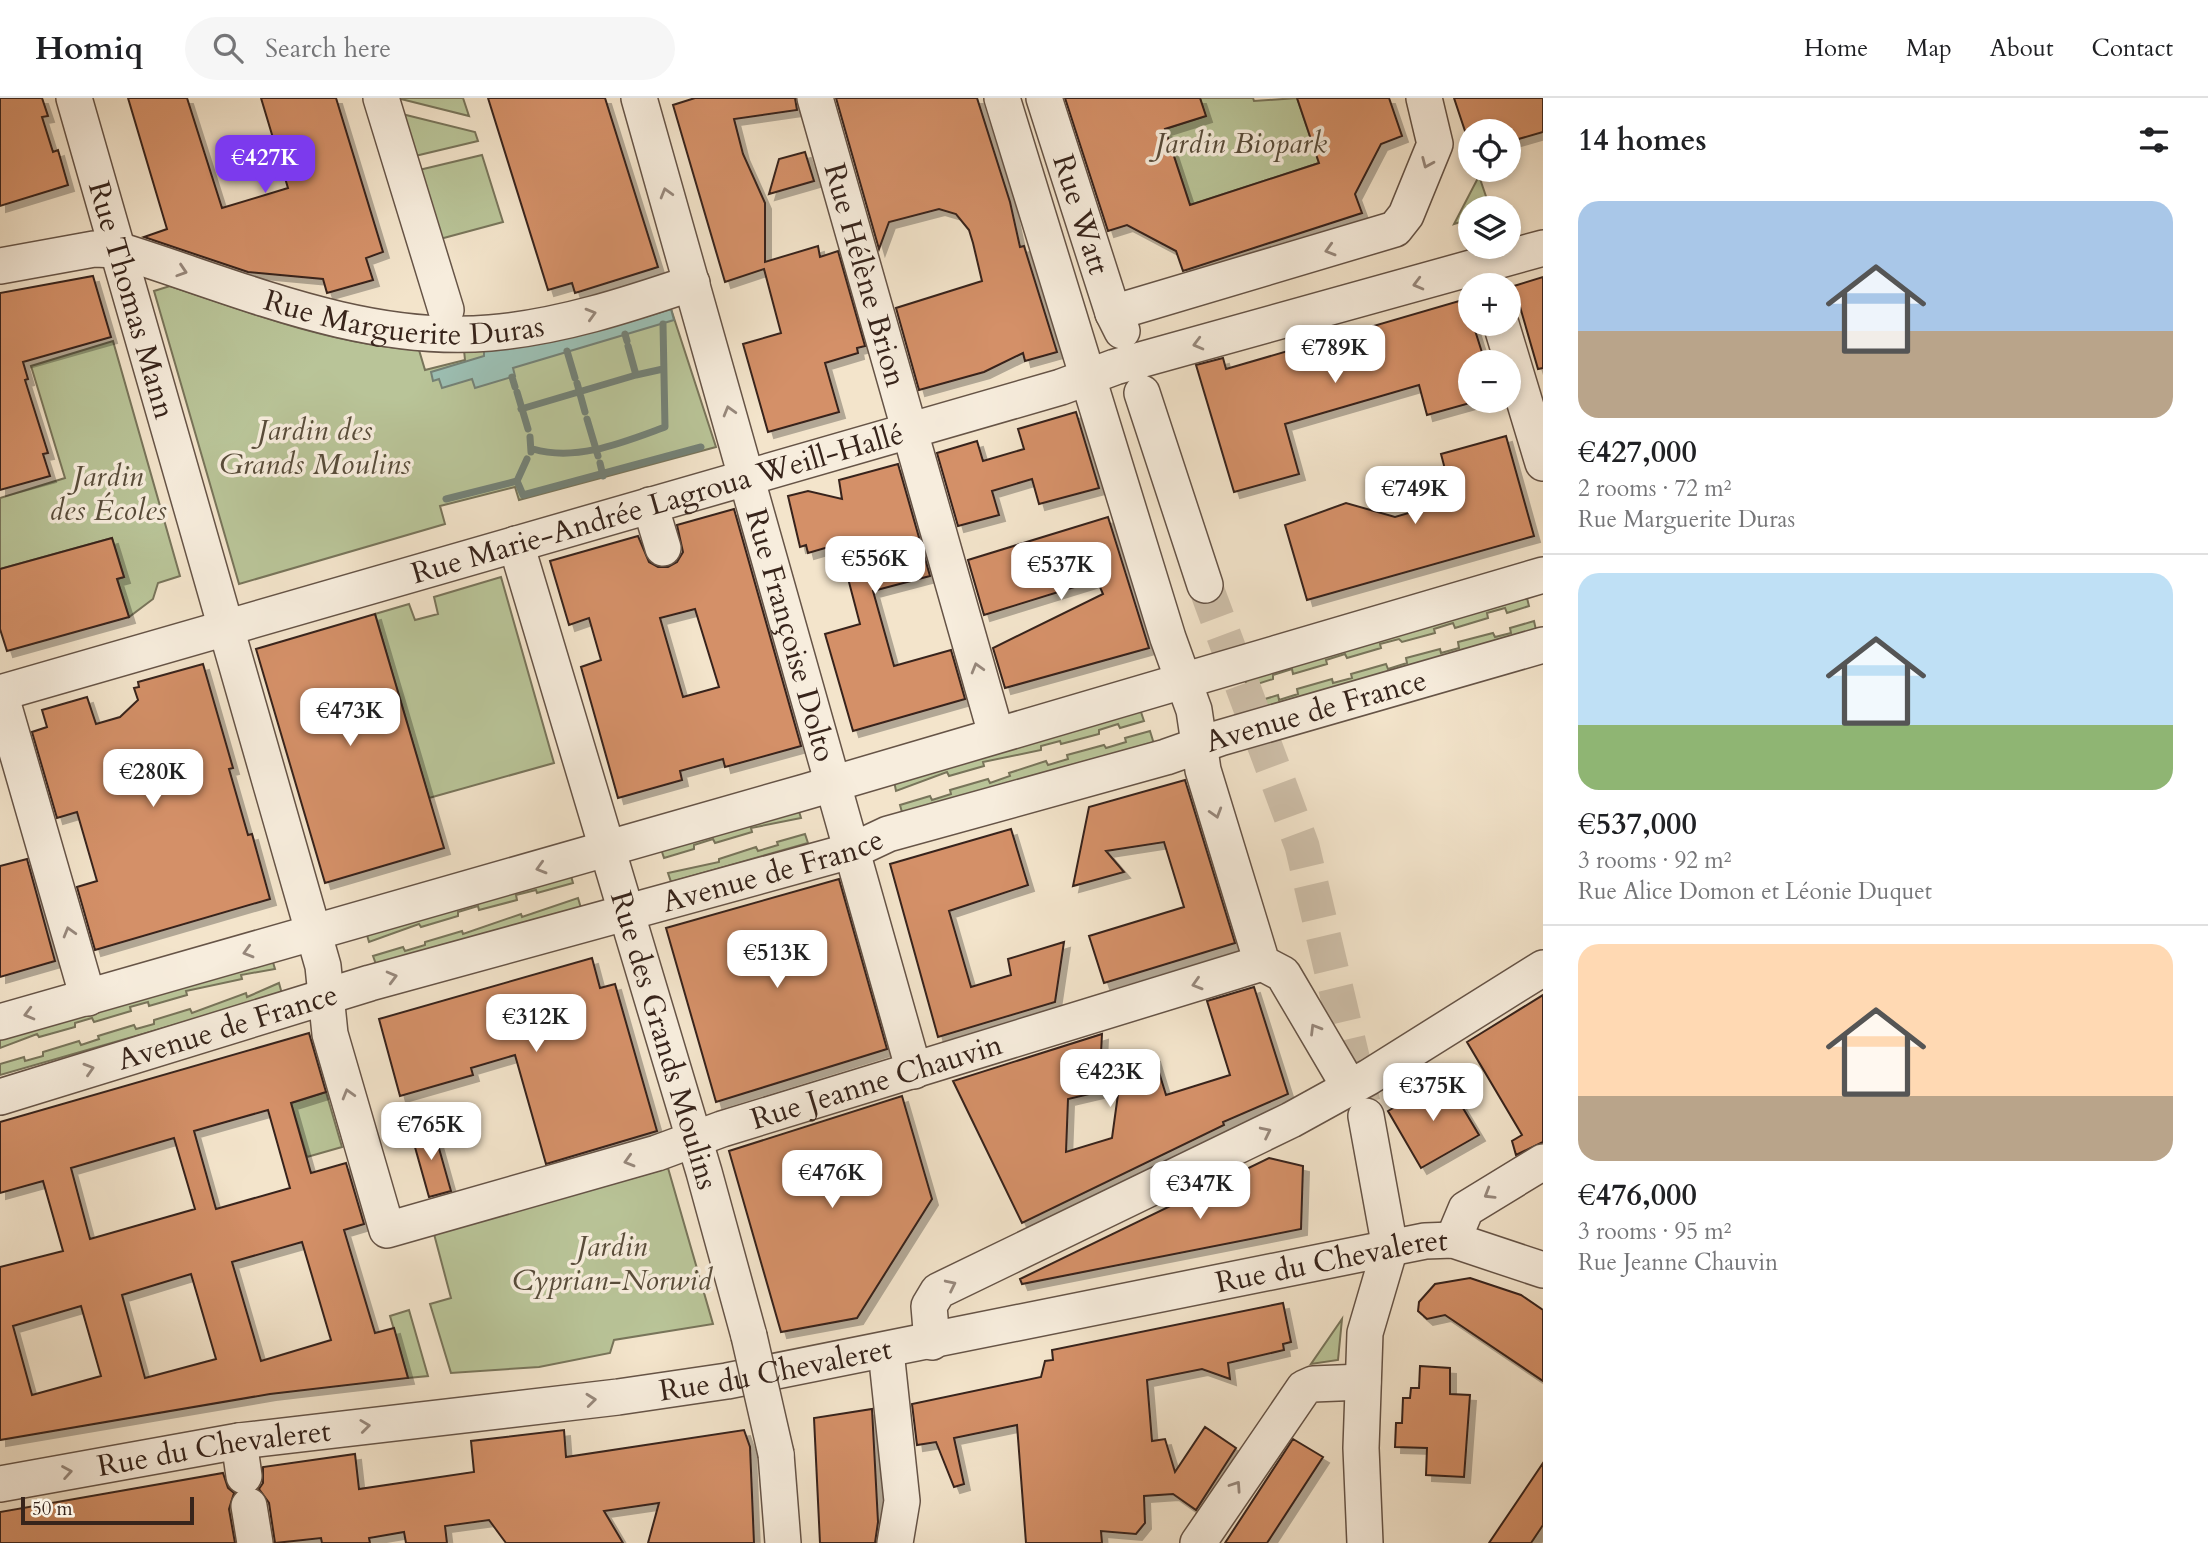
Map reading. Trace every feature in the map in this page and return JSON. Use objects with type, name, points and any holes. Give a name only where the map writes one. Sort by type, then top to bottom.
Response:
[{"type":"street","name":"Rue Thomas Mann","points":[[74,98],[225,628],[262,714],[323,966],[330,1034],[387,1230]]},
{"type":"street","points":[[381,98],[446,310]]},
{"type":"street","name":"Rue Françoise Dolto","points":[[639,98],[835,782],[914,1071]]},
{"type":"street","name":"Rue Hélène Brion","points":[[815,98],[996,734]]},
{"type":"street","points":[[1002,98],[1164,625],[1189,695],[1203,770],[1262,964],[1283,974],[1358,1102],[1390,1248],[1367,1324],[1361,1448],[1365,1543]]},
{"type":"street","name":"Rue Watt","points":[[1045,98],[1117,322],[1395,229],[1406,215],[1436,144],[1424,98]]},
{"type":"street","name":"Rue Marie-Andrée Lagroua Weill-Hallé","points":[[1491,273],[1543,248]]},
{"type":"street","name":"Rue Marguerite Duras","points":[[0,266],[94,249],[118,250],[341,320],[432,333],[489,333],[557,323],[692,283]]},
{"type":"street","name":"Rue Marie-Andrée Lagroua Weill-Hallé","points":[[0,693],[1087,377],[1458,282]]},
{"type":"street","points":[[1506,336],[1543,463]]},
{"type":"street","points":[[1142,393],[1205,584]]},
{"type":"street","points":[[650,505],[663,548]]},
{"type":"street","name":"Rue des Grands Moulins","points":[[516,544],[694,1140],[748,1338],[776,1454],[783,1543]]},
{"type":"street","points":[[0,1022],[607,849],[996,734],[1189,695],[1543,575]]},
{"type":"street","name":"Avenue de France","points":[[0,1097],[327,997],[854,850],[888,834],[1199,747],[1220,738],[1543,645]]},
{"type":"street","points":[[0,693],[88,998]]},
{"type":"street","name":"Rue Jeanne Chauvin","points":[[387,1230],[694,1140],[1262,964]]},
{"type":"street","points":[[932,1342],[929,1306],[938,1291],[1291,1120],[1358,1102],[1543,968]]},
{"type":"street","points":[[1453,1240],[1466,1209],[1543,1162]]},
{"type":"street","name":"Rue du Chevaleret","points":[[0,1484],[239,1441],[618,1397],[756,1376],[1390,1248],[1453,1240],[1543,1270]]},
{"type":"street","points":[[748,1338],[756,1376]]},
{"type":"street","points":[[886,1351],[902,1501],[895,1543]]},
{"type":"street","points":[[1198,1543],[1304,1388],[1313,1384],[1363,1382]]},
{"type":"street","points":[[239,1441],[255,1543]]},
{"type":"green space","points":[[397,98],[463,98],[469,116]]},
{"type":"green space","name":"Jardin Biopark","points":[[1200,98],[1253,98],[1254,101],[1297,98],[1319,163],[1190,205],[1165,129],[1205,116]]},
{"type":"green space","points":[[402,114],[475,132],[478,141],[415,156]]},
{"type":"green space","points":[[482,155],[503,222],[440,239],[419,170]]},
{"type":"green space","points":[[1476,182],[1481,182],[1486,196],[1469,196]]},
{"type":"green space","name":"Jardin des Grands Moulins","points":[[170,286],[324,335],[419,350],[425,370],[465,360],[464,350],[560,340],[604,330],[671,309],[716,447],[519,500],[515,487],[440,506],[445,524],[239,584],[154,291]]},
{"type":"green space","name":"Jardin des Écoles","points":[[113,341],[180,576],[158,583],[153,599],[129,617],[117,579],[124,577],[112,538],[0,569],[0,498],[65,478],[31,366]]},
{"type":"green space","points":[[501,577],[554,763],[429,798],[375,614],[409,604],[415,620],[438,614],[434,597]]},
{"type":"green space","points":[[1527,598],[1529,606],[1507,613],[1505,608],[1487,613],[1488,618],[1455,628],[1453,623],[1434,629],[1435,633],[1402,642],[1399,639],[1380,644],[1381,648],[1347,658],[1345,654],[1326,660],[1327,664],[1293,674],[1292,669],[1248,687],[1245,680]]},
{"type":"green space","points":[[1534,621],[1536,630],[1254,710],[1252,703],[1278,695],[1279,700],[1298,694],[1297,689],[1332,679],[1333,683],[1352,678],[1351,674],[1386,664],[1388,669],[1407,663],[1406,658],[1440,649],[1441,653],[1459,648],[1458,642],[1493,633],[1495,637],[1511,633],[1510,628]]},
{"type":"green space","points":[[1140,709],[1144,721],[1120,728],[1118,724],[1099,730],[1099,734],[1061,744],[1060,741],[1041,746],[1041,750],[983,762],[984,766],[949,776],[947,772],[896,791],[894,781]]},
{"type":"green space","points":[[1150,731],[1154,744],[903,816],[900,805],[930,796],[932,800],[951,794],[950,790],[988,779],[990,783],[1010,776],[1009,773],[1046,761],[1048,765],[1068,759],[1067,755],[1104,745],[1106,748],[1126,742],[1125,738]]},
{"type":"green space","points":[[798,808],[801,818],[751,828],[752,832],[715,843],[713,839],[694,845],[694,849],[664,858],[661,849]]},
{"type":"green space","points":[[805,834],[808,843],[671,882],[668,873],[719,862],[719,859],[756,847],[758,851]]},
{"type":"green space","points":[[570,872],[573,883],[537,893],[536,890],[516,895],[517,900],[479,910],[478,906],[458,912],[458,916],[421,927],[419,924],[369,942],[366,932]]},
{"type":"green space","points":[[578,898],[581,908],[377,967],[373,956],[403,947],[405,951],[425,945],[425,942],[462,931],[463,934]]},
{"type":"green space","points":[[272,959],[275,969],[241,975],[242,979],[186,991],[187,995],[149,1006],[148,1002],[130,1007],[131,1011],[94,1022],[92,1018],[75,1023],[75,1027],[39,1037],[37,1034],[0,1048],[0,1037]]},
{"type":"green space","points":[[279,983],[282,994],[0,1075],[0,1064],[24,1057],[25,1061],[43,1056],[43,1052],[79,1041],[81,1045],[99,1039],[98,1036],[134,1025],[136,1029],[154,1024],[154,1020],[190,1009],[192,1013],[246,993],[247,997]]},
{"type":"green space","points":[[326,1092],[342,1147],[307,1157],[291,1103]]},
{"type":"green space","name":"Jardin Cyprian-Norwid","points":[[668,1168],[713,1324],[614,1340],[610,1353],[539,1367],[451,1373],[430,1304],[451,1298],[434,1234]]},
{"type":"green space","points":[[409,1310],[428,1376],[408,1378],[390,1316]]},
{"type":"green space","points":[[1342,1319],[1338,1360],[1311,1364]]},
{"type":"water","points":[[671,309],[674,320],[513,368],[515,376],[475,388],[472,379],[442,388],[439,379],[433,381],[431,372],[484,356],[484,348],[579,334]]},
{"type":"building","points":[[0,98],[42,98],[48,116],[42,117],[53,152],[58,150],[68,185],[0,206]]},
{"type":"building","points":[[128,98],[187,98],[222,208],[288,188],[261,98],[336,98],[383,252],[366,258],[373,280],[327,293],[323,279],[248,272],[144,237],[167,229]]},
{"type":"building","points":[[488,98],[605,98],[658,267],[575,293],[572,283],[548,290]]},
{"type":"building","points":[[695,98],[795,98],[797,110],[734,119],[743,154],[765,203],[765,262],[818,246],[820,257],[838,251],[865,346],[857,348],[858,353],[825,363],[839,412],[768,432],[743,344],[781,333],[764,269],[725,282],[673,105]]},
{"type":"building","points":[[836,98],[977,98],[1010,202],[1020,247],[1024,246],[1057,352],[1025,361],[1023,353],[984,372],[919,390],[896,308],[982,281],[973,243],[969,230],[956,214],[939,209],[889,222],[879,249]]},
{"type":"building","points":[[1065,98],[1200,98],[1206,116],[1165,129],[1190,205],[1319,163],[1297,98],[1389,98],[1402,136],[1381,144],[1355,194],[1362,213],[1183,271],[1176,251],[1127,225],[1108,231]]},
{"type":"building","points":[[1454,98],[1543,98],[1543,132],[1521,138],[1521,119],[1461,119]]},
{"type":"building","points":[[805,152],[814,181],[769,194],[779,159]]},
{"type":"building","points":[[93,276],[111,337],[23,362],[28,379],[25,380],[48,453],[43,454],[50,476],[0,490],[0,293]]},
{"type":"building","points":[[1543,277],[1543,368],[1538,369],[1521,310],[1521,284]]},
{"type":"building","points":[[1458,301],[1458,336],[1477,336],[1481,350],[1458,350],[1458,406],[1427,415],[1419,385],[1285,424],[1299,474],[1234,492],[1196,365],[1223,358],[1226,369]]},
{"type":"building","points":[[1076,412],[1099,488],[1039,504],[1032,479],[992,491],[999,515],[958,526],[937,453],[977,441],[983,461],[1024,449],[1018,429]]},
{"type":"building","points":[[1506,436],[1534,536],[1307,600],[1285,525],[1346,503],[1395,517],[1453,500],[1441,454]]},
{"type":"building","points":[[898,464],[930,576],[873,591],[894,666],[951,650],[965,699],[853,731],[825,634],[860,624],[839,544],[808,553],[806,545],[800,547],[788,496],[808,491],[842,499],[839,480]]},
{"type":"building","points":[[734,509],[801,746],[725,767],[723,759],[680,771],[682,780],[618,798],[581,667],[601,660],[589,618],[569,625],[550,561],[638,536],[649,562],[658,567],[668,567],[677,562],[683,552],[677,525]],"holes":[[[695,609],[719,687],[683,697],[660,618]]]},
{"type":"building","points":[[1108,517],[1149,648],[1005,688],[993,648],[1103,594],[1097,580],[984,615],[968,560]]},
{"type":"building","points":[[112,538],[124,577],[117,579],[129,617],[7,651],[0,629],[0,569]]},
{"type":"building","points":[[375,614],[444,848],[325,883],[256,649]]},
{"type":"building","points":[[203,664],[233,768],[229,769],[248,835],[252,834],[270,899],[95,950],[77,887],[97,881],[77,812],[57,818],[32,732],[47,727],[42,710],[87,697],[96,724],[120,717],[138,700],[134,688],[139,687],[138,682]]},
{"type":"building","points":[[1185,780],[1235,943],[1104,983],[1089,936],[1184,907],[1164,842],[1106,851],[1124,872],[1073,886],[1089,807]]},
{"type":"building","points":[[1011,829],[1028,885],[949,911],[971,987],[1011,975],[1008,959],[1064,942],[1055,1002],[938,1037],[890,864]]},
{"type":"building","points":[[27,859],[55,961],[0,977],[0,866]]},
{"type":"building","points":[[839,879],[887,1049],[716,1102],[666,928]]},
{"type":"building","points":[[592,958],[600,988],[615,984],[657,1131],[546,1164],[515,1055],[471,1068],[473,1075],[400,1096],[379,1019]]},
{"type":"building","points":[[1254,987],[1288,1094],[1223,1122],[1224,1125],[1022,1223],[953,1081],[1102,1034],[1100,1073],[1154,1056],[1166,1095],[1230,1075],[1207,1001]],"holes":[[[1119,1087],[1112,1138],[1066,1152],[1068,1099]]]},
{"type":"building","points":[[1543,995],[1543,1142],[1516,1155],[1512,1141],[1522,1135],[1467,1042]]},
{"type":"building","points":[[309,1033],[326,1092],[291,1103],[311,1173],[346,1163],[364,1224],[344,1230],[375,1333],[394,1328],[408,1378],[270,1394],[0,1440],[0,1267],[63,1251],[43,1181],[0,1193],[0,1122]],"holes":[[[268,1110],[290,1188],[216,1209],[194,1131]],[[174,1138],[195,1209],[90,1239],[71,1168]],[[302,1242],[331,1340],[261,1361],[232,1262]],[[191,1274],[216,1359],[145,1378],[122,1295]],[[81,1306],[101,1376],[32,1395],[13,1326]]]},
{"type":"building","points":[[1445,1078],[1479,1135],[1421,1168],[1388,1111]]},
{"type":"building","points":[[902,1096],[932,1199],[857,1318],[781,1332],[729,1151]]},
{"type":"building","points":[[433,1127],[451,1191],[429,1197],[411,1133]]},
{"type":"building","points":[[1269,1158],[1303,1166],[1301,1229],[1022,1284],[1020,1279]]},
{"type":"building","points":[[1470,1278],[1521,1295],[1543,1310],[1543,1381],[1445,1315],[1427,1319],[1418,1311],[1419,1302],[1435,1284]]},
{"type":"building","points":[[1283,1303],[1291,1342],[1283,1344],[1284,1350],[1228,1363],[1230,1379],[1202,1369],[1147,1380],[1152,1441],[1165,1439],[1175,1472],[1205,1427],[1236,1448],[1196,1510],[1173,1494],[1144,1496],[1145,1523],[1136,1534],[1101,1531],[1102,1543],[1026,1543],[1017,1425],[954,1438],[964,1484],[954,1487],[936,1442],[917,1445],[912,1404],[1041,1377],[1045,1361],[1053,1360],[1052,1350]]},
{"type":"building","points":[[1420,1366],[1450,1368],[1450,1394],[1470,1395],[1464,1477],[1426,1475],[1427,1448],[1395,1447],[1396,1423],[1402,1423],[1403,1398],[1410,1398],[1411,1388],[1419,1388]]},
{"type":"building","points":[[872,1409],[878,1522],[875,1543],[820,1543],[814,1418]]},
{"type":"building","points":[[564,1430],[566,1457],[744,1430],[750,1447],[754,1543],[648,1543],[659,1503],[604,1511],[623,1543],[506,1543],[489,1520],[445,1526],[447,1543],[406,1543],[404,1532],[369,1538],[370,1543],[322,1543],[321,1538],[275,1543],[269,1503],[259,1489],[263,1483],[263,1467],[355,1454],[359,1489],[474,1472],[471,1441]]},
{"type":"building","points":[[1293,1439],[1323,1457],[1267,1543],[1225,1543]]},
{"type":"building","points":[[1543,1463],[1543,1525],[1531,1543],[1489,1543]]},
{"type":"building","points":[[223,1473],[228,1488],[234,1493],[229,1509],[235,1543],[0,1543],[0,1512]]},
{"type":"waterway","points":[[533,449],[583,452],[617,444],[665,427],[663,324]]},
{"type":"waterway","points":[[625,334],[627,341]]},
{"type":"waterway","points":[[521,409],[636,375],[628,346]]},
{"type":"waterway","points":[[567,351],[575,378]]},
{"type":"waterway","points":[[636,375],[663,369]]},
{"type":"waterway","points":[[512,377],[515,387]]},
{"type":"waterway","points":[[577,383],[585,412]]},
{"type":"waterway","points":[[517,392],[528,429]]},
{"type":"waterway","points":[[587,419],[598,456]]},
{"type":"waterway","points":[[530,437],[531,452]]},
{"type":"waterway","points":[[517,481],[523,495],[701,447]]},
{"type":"waterway","points":[[446,499],[517,481],[527,459]]},
{"type":"waterway","points":[[600,463],[603,476]]},
{"type":"tunnel","points":[[1205,585],[1302,846],[1363,1103]]}]
